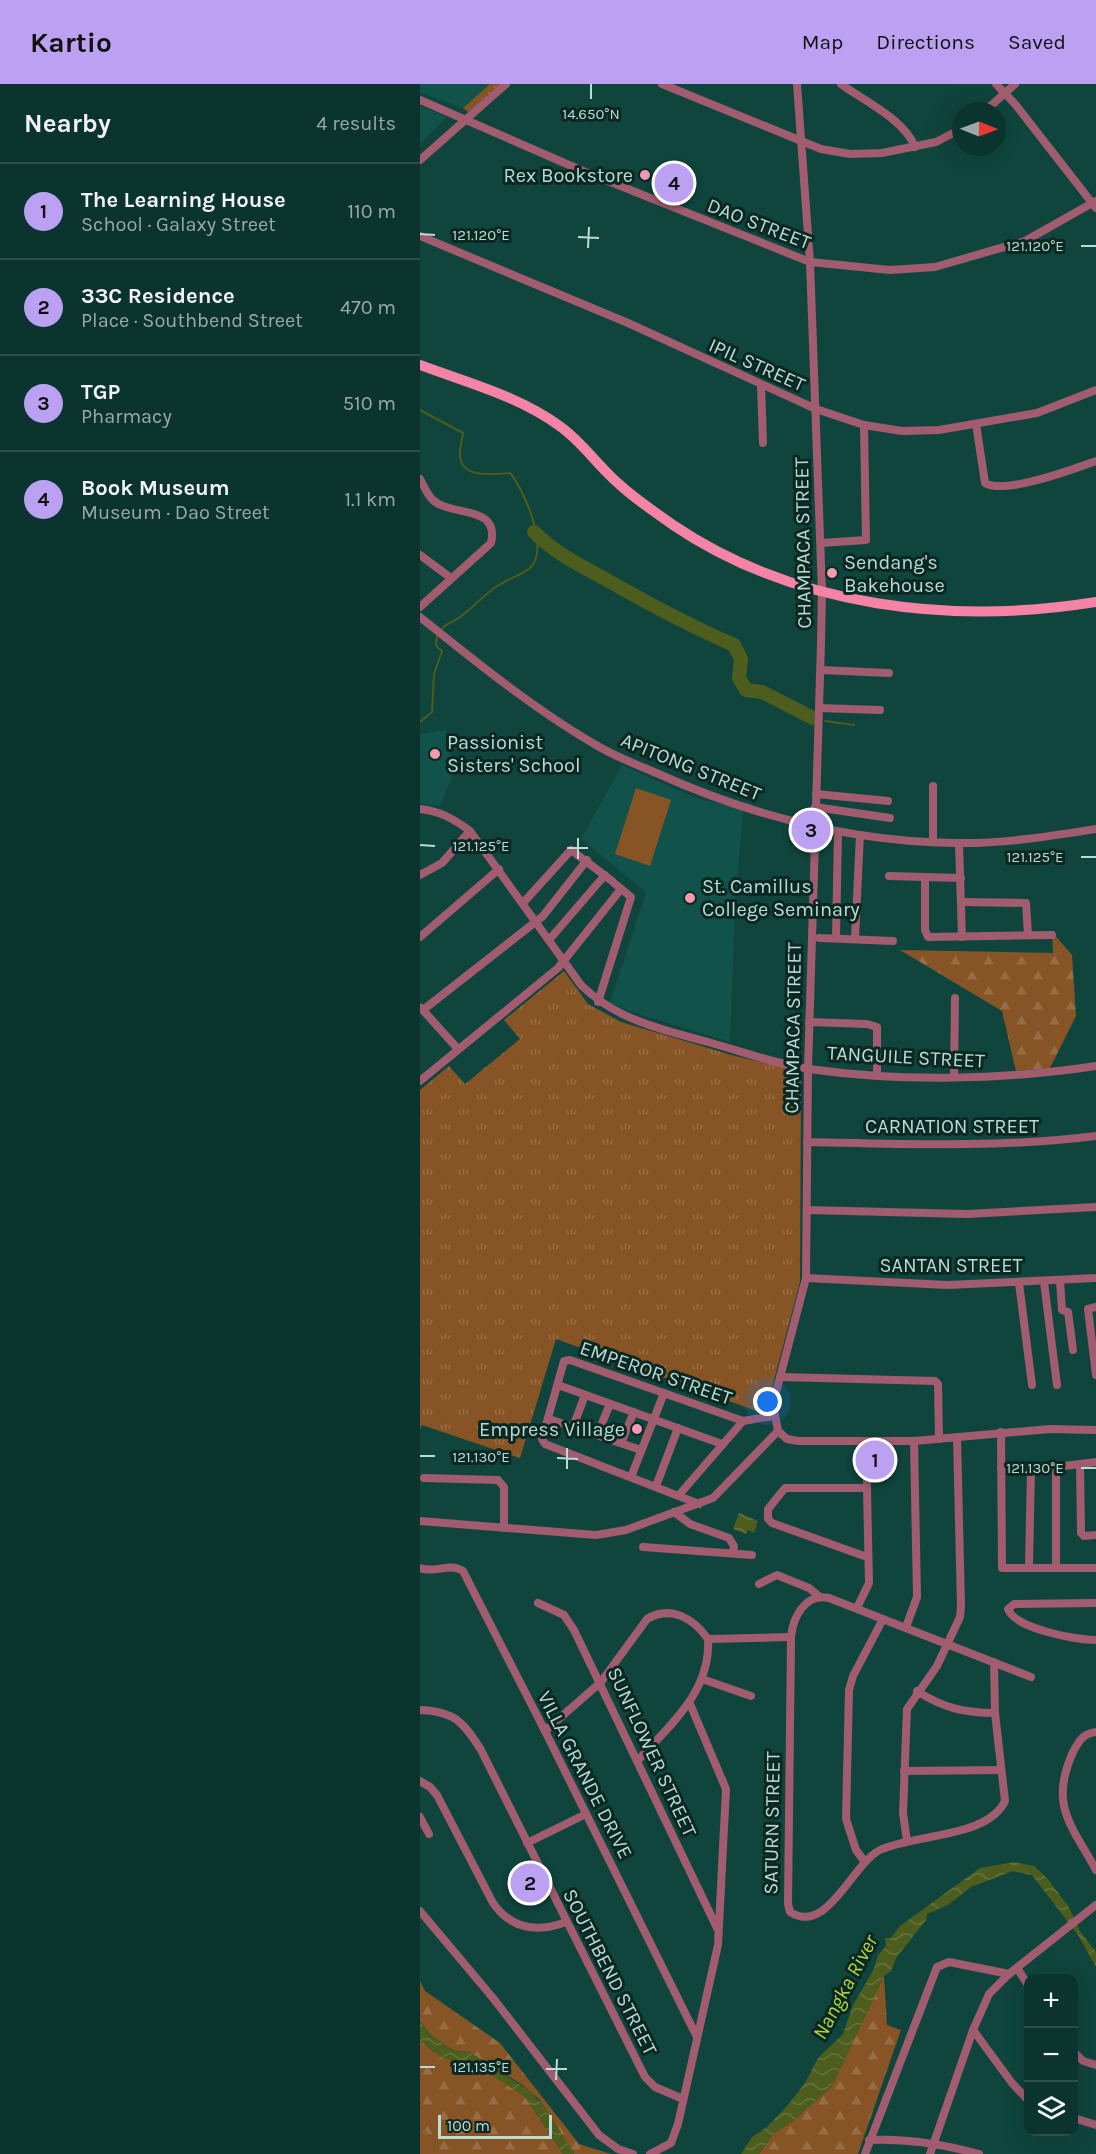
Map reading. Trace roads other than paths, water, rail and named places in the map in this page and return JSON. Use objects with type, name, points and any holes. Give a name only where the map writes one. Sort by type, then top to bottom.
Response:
[{"type":"main road","points":[[420,365],[531,408],[562,427],[618,484],[674,525],[721,552],[776,576],[822,592],[917,610],[974,613],[1061,608],[1096,602]]},
{"type":"street","points":[[420,160],[506,84]]},
{"type":"street","points":[[662,84],[820,149],[850,154],[882,153],[936,142],[952,134]]},
{"type":"street","name":"CHAMPACA STREET","points":[[778,1431],[773,1416],[773,1404],[806,1278],[809,1022],[821,670],[822,592],[810,262],[797,84]]},
{"type":"street","points":[[841,84],[895,122],[906,132],[915,147]]},
{"type":"street","points":[[996,84],[1007,94],[1095,204]]},
{"type":"street","points":[[997,102],[1015,84]]},
{"type":"street","name":"DAO STREET","points":[[420,99],[591,174],[810,262],[890,270],[935,267],[1025,241],[1095,204]]},
{"type":"street","name":"IPIL STREET","points":[[420,236],[628,323],[816,409],[864,424],[902,431],[939,430],[1037,413],[1095,393]]},
{"type":"street","points":[[761,385],[764,443]]},
{"type":"street","points":[[820,543],[866,540],[864,424]]},
{"type":"street","points":[[976,424],[985,483],[988,485],[1009,485],[1058,475],[1096,461]]},
{"type":"street","points":[[420,480],[431,500],[440,505],[478,515],[492,527],[491,543],[420,607]]},
{"type":"street","points":[[420,555],[451,578]]},
{"type":"street","name":"APITONG STREET","points":[[420,617],[599,747],[695,791],[758,813],[838,832],[933,842],[959,843],[1055,836],[1096,829]]},
{"type":"street","points":[[821,670],[889,673]]},
{"type":"street","points":[[819,708],[880,710]]},
{"type":"street","points":[[933,786],[933,842]]},
{"type":"street","points":[[816,794],[888,801]]},
{"type":"street","points":[[815,807],[890,818]]},
{"type":"street","name":"TANGUILE STREET","points":[[420,809],[434,811],[454,819],[470,831],[551,938],[563,962],[580,985],[598,1002],[632,1019],[675,1034],[808,1069],[954,1077],[1009,1076],[1096,1066]]},
{"type":"street","points":[[420,875],[442,863],[470,831]]},
{"type":"street","points":[[836,938],[838,832]]},
{"type":"street","points":[[855,938],[860,835]]},
{"type":"street","points":[[959,843],[962,937]]},
{"type":"street","points":[[523,903],[567,852],[574,851],[631,899],[598,1002]]},
{"type":"street","points":[[458,1049],[422,1008],[536,921],[587,860]]},
{"type":"street","points":[[420,937],[499,869]]},
{"type":"street","points":[[551,938],[605,875]]},
{"type":"street","points":[[889,876],[925,879],[961,878]]},
{"type":"street","points":[[925,879],[926,935],[962,937],[1052,935]]},
{"type":"street","points":[[420,1081],[563,962],[621,889]]},
{"type":"street","points":[[962,902],[1026,903],[1028,935]]},
{"type":"street","points":[[819,938],[892,941]]},
{"type":"street","points":[[954,1077],[955,998]]},
{"type":"street","points":[[809,1022],[867,1024],[877,1027],[877,1074]]},
{"type":"street","name":"CARNATION STREET","points":[[807,1142],[957,1145],[1056,1141],[1096,1136]]},
{"type":"street","points":[[807,1210],[967,1214],[1096,1208]]},
{"type":"street","name":"SANTAN STREET","points":[[806,1278],[948,1286],[1096,1278]]},
{"type":"street","points":[[1060,1281],[1062,1310],[1068,1312],[1073,1350]]},
{"type":"street","points":[[1044,1282],[1057,1385]]},
{"type":"street","points":[[1019,1283],[1032,1385]]},
{"type":"street","points":[[1096,1307],[1088,1310],[1093,1330],[1096,1375]]},
{"type":"street","name":"EMPEROR STREET","points":[[699,1504],[545,1444],[542,1439],[564,1361],[570,1359],[743,1421],[773,1416]]},
{"type":"street","points":[[780,1377],[935,1381],[938,1384],[939,1439]]},
{"type":"street","points":[[558,1385],[722,1444]]},
{"type":"street","points":[[631,1478],[664,1393]]},
{"type":"street","points":[[573,1427],[585,1395]]},
{"type":"street","points":[[597,1435],[610,1404]]},
{"type":"street","points":[[621,1443],[634,1412]]},
{"type":"street","points":[[549,1419],[641,1450]]},
{"type":"street","points":[[679,1495],[743,1421]]},
{"type":"street","points":[[656,1486],[678,1428]]},
{"type":"street","points":[[420,1521],[603,1535],[626,1530],[699,1504],[719,1493],[778,1431],[787,1439],[798,1441],[866,1442],[914,1441],[1050,1429],[1096,1430]]},
{"type":"street","points":[[1001,1432],[1001,1565],[1004,1568],[1096,1568]]},
{"type":"street","points":[[907,1841],[904,1820],[906,1715],[917,1691],[937,1666],[960,1617],[962,1606],[957,1437]]},
{"type":"street","points":[[906,1627],[917,1597],[914,1441]]},
{"type":"street","points":[[857,1608],[869,1583],[865,1488],[866,1442]]},
{"type":"street","points":[[1001,1469],[1056,1467],[1096,1462]]},
{"type":"street","points":[[1080,1464],[1081,1533],[1096,1535]]},
{"type":"street","points":[[1029,1567],[1031,1467]]},
{"type":"street","points":[[1056,1467],[1056,1567]]},
{"type":"street","points":[[423,1478],[498,1480],[504,1487],[504,1528]]},
{"type":"street","points":[[865,1488],[790,1486],[778,1496],[768,1509],[767,1515],[772,1523],[867,1557]]},
{"type":"street","points":[[674,1512],[690,1524],[729,1538],[734,1546],[732,1553]]},
{"type":"street","points":[[643,1547],[752,1555]]},
{"type":"street","name":"VILLA GRANDE DRIVE","points":[[420,1568],[428,1570],[452,1566],[463,1570],[696,2036]]},
{"type":"street","points":[[759,1584],[777,1575],[809,1588],[819,1596],[857,1608],[1032,1677]]},
{"type":"street","points":[[708,1639],[791,1638],[795,1616],[806,1603],[819,1596]]},
{"type":"street","name":"SUNFLOWER STREET","points":[[538,1603],[567,1618],[639,1759],[719,1931]]},
{"type":"street","points":[[1096,1603],[1014,1604],[1008,1609],[1012,1616],[1039,1628],[1074,1640],[1096,1640]]},
{"type":"street","points":[[545,1731],[601,1682],[647,1619],[658,1613],[677,1613],[695,1623],[708,1639],[707,1663],[690,1704],[639,1759]]},
{"type":"street","points":[[865,1863],[856,1850],[846,1819],[849,1690],[853,1676],[884,1619]]},
{"type":"street","name":"SATURN STREET","points":[[791,1638],[788,1904],[790,1912],[799,1917],[809,1918],[824,1911],[865,1863],[880,1850],[907,1841],[965,1828],[995,1815],[1005,1801],[1001,1770]]},
{"type":"street","points":[[904,1771],[1001,1770],[995,1713],[994,1662]]},
{"type":"street","points":[[702,1679],[751,1696]]},
{"type":"street","points":[[917,1691],[946,1707],[975,1713],[995,1713]]},
{"type":"street","points":[[650,2154],[671,2143],[716,1956],[719,1931],[726,1789],[690,1704]]},
{"type":"street","name":"SOUTHBEND STREET","points":[[420,1710],[459,1719],[465,1725],[481,1750],[645,2077],[655,2087],[683,2099]]},
{"type":"street","points":[[1096,1732],[1085,1734],[1079,1739],[1063,1774],[1061,1792],[1067,1816],[1096,1870]]},
{"type":"street","points":[[420,1781],[430,1787],[436,1795],[493,1903],[505,1918],[521,1926],[537,1928],[566,1922]]},
{"type":"street","points":[[527,1843],[586,1814]]},
{"type":"street","points":[[420,1817],[429,1834]]},
{"type":"street","points":[[930,2154],[973,2030],[989,1995],[1009,1974],[1095,1905]]},
{"type":"street","points":[[420,1911],[493,1998],[599,2135],[618,2149],[633,2154]]},
{"type":"street","points":[[865,2154],[937,1967],[949,1962],[1009,1974]]},
{"type":"street","points":[[1017,1968],[1024,1978]]},
{"type":"street","points":[[973,2030],[1012,2083],[1024,2095]]},
{"type":"street","points":[[1078,2056],[1083,2061],[1096,2066]]},
{"type":"street","points":[[1078,2119],[1096,2125]]},
{"type":"street","points":[[869,2140],[903,2139],[979,2154]]},
{"type":"water","points":[[739,1513],[758,1521],[754,1533],[748,1530],[746,1534],[733,1529]]},
{"type":"water","points":[[1014,1862],[1034,1866],[1046,1877],[1069,1907],[1080,1931],[1096,1952],[1096,1967],[1078,1935],[1032,1875],[1013,1871],[971,1887],[948,1905],[927,1914],[926,1920],[896,1958],[891,1971],[884,1976],[832,2086],[793,2121],[774,2133],[759,2154],[741,2154],[752,2137],[767,2127],[788,2105],[805,2083],[818,2058],[843,2034],[853,2005],[874,1969],[878,1955],[886,1946],[885,1938],[891,1938],[900,1926],[980,1868]]},
{"type":"water","points":[[420,2021],[432,2036],[453,2050],[469,2052],[530,2091],[546,2108],[574,2154],[563,2154],[525,2097],[472,2062],[443,2059],[420,2040]]},
{"type":"waterway","points":[[420,410],[463,433],[460,457],[467,469],[480,474],[510,473],[528,505],[536,533],[537,546],[536,558],[531,567],[494,589],[445,626],[437,636],[437,647],[442,651],[434,674],[432,712],[420,722]]},
{"type":"waterway","points":[[534,532],[559,553],[578,564],[670,614],[734,645],[741,659],[739,678],[746,690],[762,692],[813,718]]},
{"type":"waterway","points":[[825,721],[854,725]]},
{"type":"place","name":"Rex Bookstore","points":[[645,175]]},
{"type":"place","name":"Book Museum","points":[[674,183]]},
{"type":"place","name":"Sendang's Bakehouse","points":[[832,573]]},
{"type":"place","name":"Passionist Sisters' School","points":[[435,754]]},
{"type":"place","name":"TGP","points":[[811,830]]},
{"type":"place","name":"St. Camillus College Seminary","points":[[690,898]]},
{"type":"place","name":"Empress Village","points":[[637,1429]]},
{"type":"place","name":"The Learning House","points":[[875,1460]]},
{"type":"place","name":"33C Residence","points":[[530,1883]]},
{"type":"water label","name":"Nangka River","points":[[845,1987]]}]
